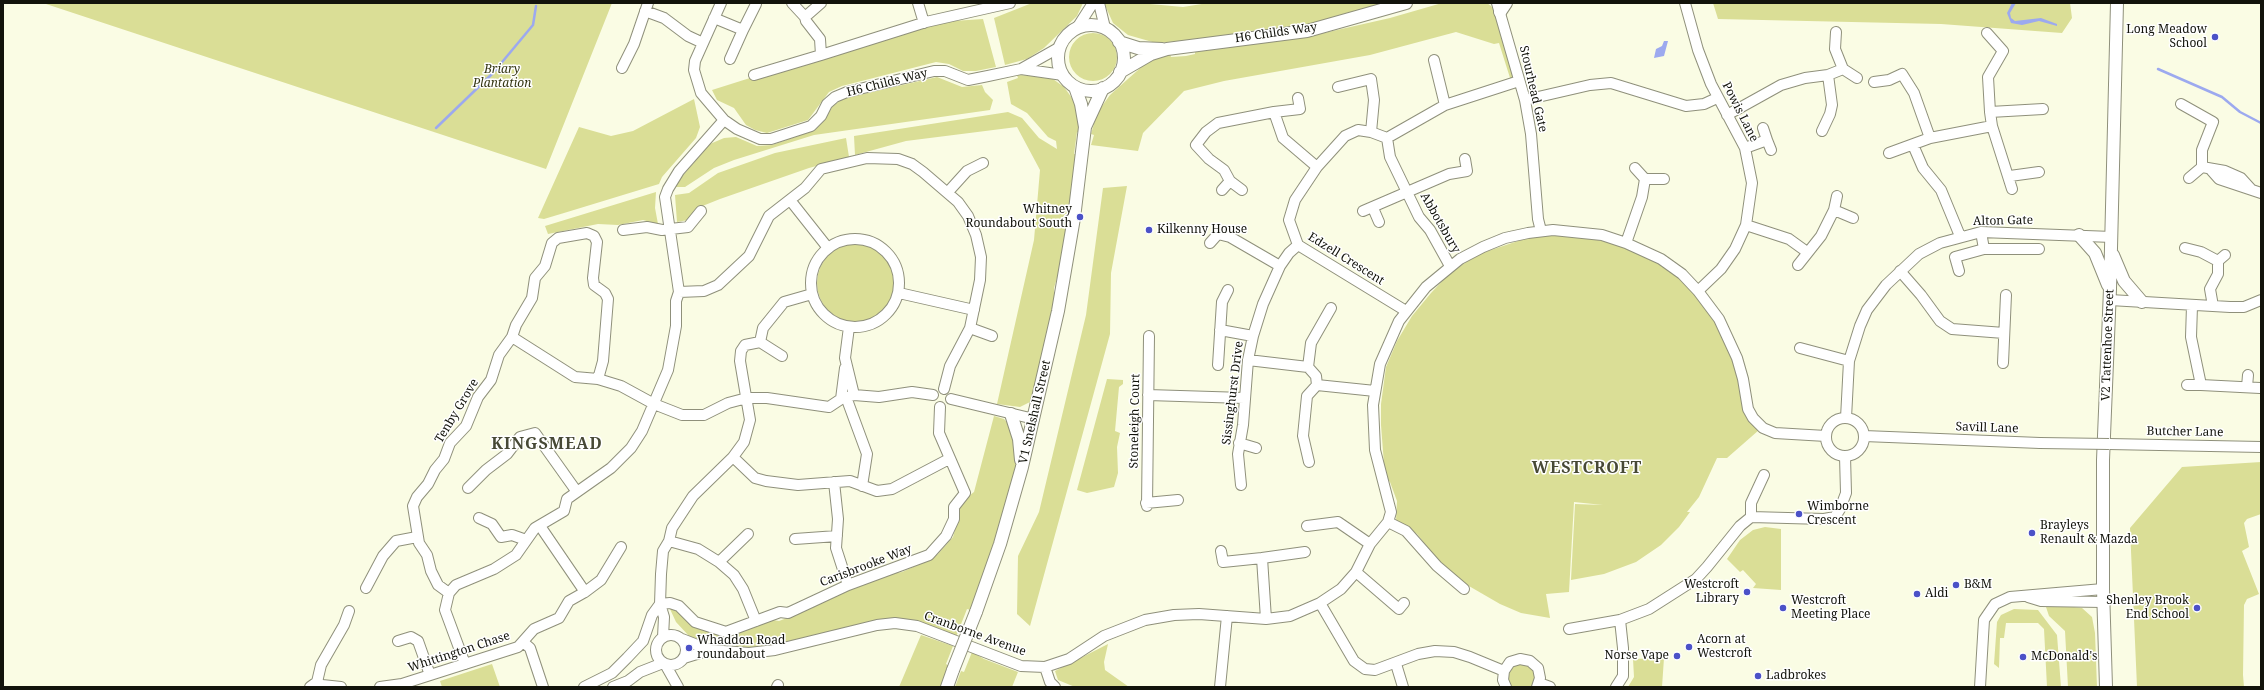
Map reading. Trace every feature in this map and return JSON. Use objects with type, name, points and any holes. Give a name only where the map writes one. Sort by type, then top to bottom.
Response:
[{"type":"street","name":"H6 Childs Way","points":[[721,3],[703,43],[694,70],[701,93],[724,120],[752,136],[771,139],[811,126],[821,116],[827,104],[835,97],[847,92],[934,70],[944,71],[968,80],[1018,70],[1060,47]]},
{"type":"street","points":[[792,3],[805,17],[806,21],[820,39],[821,55]]},
{"type":"street","points":[[805,17],[821,3]]},
{"type":"street","points":[[918,3],[924,23]]},
{"type":"street","points":[[754,76],[924,23],[1010,3]]},
{"type":"street","points":[[1077,28],[1086,26],[1104,28],[1113,34],[1120,42],[1123,62],[1120,72],[1116,79],[1103,88],[1085,90],[1076,87],[1063,75],[1059,66],[1060,47],[1067,36],[1077,28],[1093,3]]},
{"type":"street","points":[[1099,3],[1104,28]]},
{"type":"street","name":"H6 Childs Way","points":[[1120,72],[1151,54],[1167,49],[1196,44],[1307,31],[1406,3]]},
{"type":"street","name":"Powis Lane","points":[[1685,3],[1698,50],[1717,98],[1745,148],[1752,183],[1746,224],[1735,249],[1721,269],[1698,291]]},
{"type":"street","name":"V2 Tattenhoe Street","points":[[2106,687],[2103,602],[2103,460],[2112,250],[2117,3]]},
{"type":"street","points":[[730,59],[756,4]]},
{"type":"street","name":"Stourhead Gate","points":[[1501,6],[1525,100],[1531,134],[1538,219],[1541,231]]},
{"type":"street","points":[[622,68],[634,44],[647,7],[688,36],[703,43]]},
{"type":"street","points":[[714,18],[743,30]]},
{"type":"street","points":[[1836,32],[1835,49],[1844,69],[1857,78]]},
{"type":"street","points":[[1987,33],[2003,51],[1988,77],[1990,112],[1992,126],[2010,176],[2012,189]]},
{"type":"street","name":"H6 Childs Way","points":[[1120,42],[1138,48],[1167,49]]},
{"type":"street","points":[[1434,60],[1445,105]]},
{"type":"street","points":[[1727,115],[1781,85],[1805,78],[1828,75],[1844,69]]},
{"type":"street","name":"H6 Childs Way","points":[[1018,70],[1063,75]]},
{"type":"street","points":[[1874,82],[1889,80],[1902,74],[1914,93],[1930,138]]},
{"type":"street","points":[[1822,131],[1830,114],[1832,105],[1828,75]]},
{"type":"street","points":[[1338,87],[1371,80],[1374,100],[1371,132]]},
{"type":"street","points":[[1387,138],[1445,105],[1519,81]]},
{"type":"street","points":[[1525,100],[1590,85],[1611,83],[1686,106],[1704,104],[1717,98]]},
{"type":"street","name":"V1 Snelshall Street","points":[[947,687],[1000,544],[1034,419],[1058,311],[1074,218],[1085,127],[1076,87]]},
{"type":"street","name":"V1 Snelshall Street","points":[[1085,127],[1103,88]]},
{"type":"street","points":[[1242,190],[1230,181],[1224,170],[1209,159],[1196,145],[1206,132],[1218,123],[1274,112],[1300,109],[1298,98]]},
{"type":"street","points":[[2181,104],[2212,122],[2202,150],[2206,169]]},
{"type":"street","points":[[1990,112],[2043,109]]},
{"type":"street","points":[[1274,112],[1283,138],[1317,167]]},
{"type":"street","points":[[465,664],[445,610],[449,594],[456,585],[505,563],[516,555],[535,528],[564,511],[566,499],[611,468],[631,448],[642,432],[668,370],[676,326],[676,301],[679,292],[666,197],[668,189],[680,171],[724,120]]},
{"type":"street","points":[[1889,153],[1930,138],[1992,126]]},
{"type":"street","points":[[1745,148],[1769,145],[1763,128]]},
{"type":"street","name":"Edzell Crescent","points":[[1387,138],[1371,132],[1358,130],[1345,136],[1317,167],[1295,200],[1289,220],[1298,246],[1406,311]]},
{"type":"street","name":"Abbotsbury","points":[[1387,138],[1390,157],[1420,217],[1430,230],[1450,266]]},
{"type":"street","points":[[1913,145],[1923,168],[1941,190],[1960,236]]},
{"type":"street","points":[[679,292],[704,292],[718,285],[749,256],[769,216],[805,188],[821,169],[867,158],[898,159],[912,164],[948,192],[968,216],[976,235],[981,257],[970,328],[950,366],[944,389]]},
{"type":"street","name":"Abbotsbury","points":[[1379,222],[1368,210],[1449,174],[1468,175],[1465,159]]},
{"type":"street","points":[[948,192],[967,171],[985,163]]},
{"type":"street","points":[[1635,168],[1645,179],[1664,179]]},
{"type":"street","points":[[2189,178],[2206,169],[2225,171],[2241,178],[2251,189],[2261,193]]},
{"type":"street","points":[[2010,176],[2039,172]]},
{"type":"street","points":[[1626,243],[1642,197],[1645,179]]},
{"type":"street","points":[[1222,190],[1230,181]]},
{"type":"street","points":[[1798,265],[1821,236],[1834,210],[1837,196]]},
{"type":"street","points":[[790,200],[828,248]]},
{"type":"street","points":[[1834,210],[1853,218]]},
{"type":"street","points":[[623,230],[647,226],[662,230],[688,226],[701,211]]},
{"type":"street","points":[[1746,224],[1789,239],[1807,252]]},
{"type":"street","points":[[1464,589],[1437,566],[1406,531],[1388,522],[1391,512],[1389,497],[1375,450],[1373,429],[1375,390],[1380,364],[1388,342],[1406,311],[1426,287],[1450,266],[1483,247],[1505,238],[1541,231],[1577,231],[1602,235],[1626,243],[1661,259],[1682,274],[1698,291],[1719,319],[1730,340],[1743,379],[1748,409],[1753,418],[1763,428],[1775,433],[1826,436]]},
{"type":"street","points":[[1981,232],[1984,249]]},
{"type":"street","name":"Alton Gate","points":[[1846,418],[1849,361],[1855,339],[1867,310],[1900,270],[1919,254],[1940,243],[1960,236],[1981,232],[2112,237]]},
{"type":"street","name":"Tenby Grove","points":[[449,594],[438,585],[431,571],[427,555],[417,537],[413,506],[417,497],[428,484],[435,470],[444,460],[450,443],[466,426],[478,397],[491,380],[499,355],[512,337],[516,325],[532,298],[535,278],[545,266],[552,243],[558,238],[587,233],[594,236],[597,242],[593,278],[594,285],[605,293],[608,299],[603,361],[598,379]]},
{"type":"street","points":[[1210,243],[1218,234],[1230,237],[1280,266]]},
{"type":"street","points":[[2079,235],[2095,253],[2110,294],[2142,302],[2192,306],[2244,307],[2260,304]]},
{"type":"street","points":[[850,239],[863,239],[876,244],[888,253],[896,264],[900,278],[899,293],[894,305],[886,315],[875,323],[862,327],[849,327],[836,323],[826,316],[817,306],[812,294],[811,281],[813,269],[819,258],[828,248],[838,242],[850,239]]},
{"type":"street","name":"Sissinghurst Drive","points":[[1241,485],[1239,443],[1243,426],[1248,360],[1253,336],[1264,304],[1280,266],[1289,253],[1298,246]]},
{"type":"street","points":[[2186,248],[2222,258],[2218,274],[2210,289],[2213,306]]},
{"type":"street","points":[[1959,271],[1955,257],[1984,249],[2038,249]]},
{"type":"street","points":[[2112,250],[2124,281],[2142,302]]},
{"type":"street","points":[[1900,270],[1922,295],[1940,321],[1952,329],[1964,332],[2004,333]]},
{"type":"street","points":[[1218,364],[1222,302],[1228,290]]},
{"type":"street","points":[[899,293],[974,310]]},
{"type":"street","points":[[760,342],[763,328],[784,302],[812,294]]},
{"type":"street","points":[[2003,363],[2006,295]]},
{"type":"street","points":[[2192,306],[2191,337],[2201,385]]},
{"type":"street","points":[[1308,366],[1311,343],[1331,308]]},
{"type":"street","points":[[849,327],[845,358],[847,397],[867,454],[862,486]]},
{"type":"street","points":[[970,328],[992,336]]},
{"type":"street","points":[[1220,330],[1253,336]]},
{"type":"street","name":"Stoneleigh Court","points":[[1149,336],[1147,505],[1178,500]]},
{"type":"street","points":[[512,337],[545,356],[565,372],[575,377],[598,379],[621,386],[654,404],[682,415],[704,415],[728,403],[747,398],[767,398],[830,407],[847,397],[879,397],[912,392],[933,395]]},
{"type":"street","points":[[640,672],[656,652],[657,646],[664,637],[664,617],[660,604],[663,551],[669,541],[672,528],[682,510],[706,482],[733,457],[744,442],[750,420],[740,361],[741,351],[745,345],[760,342],[782,356]]},
{"type":"street","points":[[1800,348],[1812,346],[1849,361]]},
{"type":"street","points":[[1248,360],[1308,366],[1316,376],[1317,386]]},
{"type":"street","points":[[2248,376],[2248,387]]},
{"type":"street","points":[[2187,385],[2260,388]]},
{"type":"street","points":[[1309,462],[1302,436],[1307,396],[1317,386],[1375,390]]},
{"type":"street","points":[[933,395],[936,391],[944,389]]},
{"type":"street","points":[[933,395],[935,404],[940,407],[948,404],[951,399],[950,394],[944,389]]},
{"type":"street","points":[[1148,395],[1244,398]]},
{"type":"street","points":[[951,399],[1034,419]]},
{"type":"street","name":"Carisbrooke Way","points":[[660,604],[670,603],[679,606],[695,622],[716,631],[726,632],[780,612],[788,613],[848,585],[922,559],[929,555],[946,536],[954,519],[954,507],[965,492],[961,478],[949,459],[939,433],[940,407]]},
{"type":"street","points":[[1011,414],[1019,439],[1022,467]]},
{"type":"street","points":[[1846,418],[1860,426],[1864,436],[1859,450],[1845,456],[1839,455],[1829,448],[1826,436],[1830,425],[1835,421],[1846,418]]},
{"type":"street","points":[[468,488],[486,470],[507,454],[520,437],[534,433],[577,492]]},
{"type":"street","name":"Savill Lane","points":[[1864,436],[2040,443],[2109,444]]},
{"type":"street","points":[[1239,443],[1256,448]]},
{"type":"street","name":"Butcher Lane","points":[[2109,444],[2261,446]]},
{"type":"street","points":[[1569,629],[1620,620],[1649,609],[1696,579],[1708,567],[1740,526],[1751,517],[1824,519],[1835,517],[1846,493],[1845,456]]},
{"type":"street","points":[[733,457],[755,478],[766,481],[798,485],[850,481],[876,490],[892,489],[949,459]]},
{"type":"street","points":[[1751,517],[1751,503],[1764,475]]},
{"type":"street","points":[[834,482],[838,519],[836,548],[848,585]]},
{"type":"street","points":[[479,518],[492,524],[501,537],[512,535],[526,540]]},
{"type":"street","points":[[1307,526],[1338,522],[1370,544]]},
{"type":"street","name":"Cranborne Avenue","points":[[680,638],[710,650],[748,653],[775,650],[877,625],[895,623],[918,626],[1021,666],[1045,667],[1069,659],[1104,636],[1145,620],[1180,615],[1266,619],[1290,616],[1320,604],[1342,589],[1356,572],[1370,544],[1388,522]]},
{"type":"street","points":[[540,526],[585,592]]},
{"type":"street","points":[[719,562],[748,534]]},
{"type":"street","points":[[795,539],[837,536]]},
{"type":"street","points":[[366,588],[383,556],[396,541],[417,537]]},
{"type":"street","points":[[669,541],[698,549],[719,562],[734,576],[742,589],[756,621]]},
{"type":"street","name":"Whittington Chase","points":[[380,687],[402,684],[518,647],[534,629],[559,618],[569,601],[585,592],[600,580],[622,547]]},
{"type":"street","points":[[1221,551],[1223,562],[1305,552]]},
{"type":"street","points":[[1262,558],[1266,619]]},
{"type":"street","points":[[1356,572],[1399,609],[1404,603]]},
{"type":"street","points":[[1980,687],[1982,632],[1989,611],[2002,600],[2024,596],[2103,589]]},
{"type":"street","points":[[2024,596],[2041,601],[2103,602]]},
{"type":"street","points":[[584,687],[612,673],[643,641],[652,615],[660,604]]},
{"type":"street","points":[[1320,604],[1354,661],[1365,669],[1376,670],[1396,664],[1418,654],[1435,651],[1448,652],[1470,657],[1504,671]]},
{"type":"street","points":[[341,687],[314,685],[321,665],[344,625],[350,611]]},
{"type":"street","points":[[1220,687],[1226,616]]},
{"type":"street","points":[[664,617],[686,646],[678,687]]},
{"type":"street","points":[[1616,687],[1623,676],[1623,648],[1620,620]]},
{"type":"street","points":[[664,637],[673,635],[680,638]]},
{"type":"street","points":[[398,641],[411,638],[418,641],[430,675]]},
{"type":"street","points":[[523,642],[530,648],[543,687]]},
{"type":"street","name":"Cranborne Avenue","points":[[682,661],[710,650]]},
{"type":"street","points":[[656,652],[678,687]]},
{"type":"street","points":[[1506,687],[1503,680],[1504,671],[1510,662],[1525,659],[1538,668],[1538,685],[1550,687]]},
{"type":"street","points":[[613,687],[640,672],[664,664],[672,666],[682,661]]},
{"type":"street","points":[[1396,664],[1403,687]]},
{"type":"street","points":[[1045,667],[1050,682],[1055,687]]},
{"type":"green space","name":"Briary Plantation","points":[[43,3],[612,3],[546,169]]},
{"type":"green space","points":[[1032,3],[1083,3],[1077,16],[1044,48],[1027,59],[1005,65],[994,18]]},
{"type":"green space","points":[[1104,3],[1139,3],[1183,7],[1208,3],[1388,3],[1316,23],[1251,31],[1226,37],[1156,43],[1128,35],[1113,23]]},
{"type":"green space","points":[[1442,3],[1487,3],[1491,6],[1496,13],[1514,78],[1511,81],[1499,43],[1494,44],[1456,32],[1370,55],[1224,81],[1184,91],[1143,133],[1138,151],[1091,145],[1094,135],[1091,134],[1097,113],[1110,95],[1147,62],[1170,54],[1171,57],[1186,56],[1195,54],[1195,52],[1306,37],[1390,18]]},
{"type":"green space","points":[[1713,3],[2070,3],[2072,18],[2062,33],[1941,24],[1718,19]]},
{"type":"green space","points":[[983,19],[996,67],[976,71],[963,71],[949,64],[936,62],[842,86],[829,92],[808,120],[767,133],[755,130],[746,125],[734,108],[717,100],[712,90],[924,23]]},
{"type":"green space","points":[[1093,33],[1102,35],[1110,40],[1115,48],[1117,57],[1115,66],[1110,74],[1102,79],[1093,81],[1084,79],[1076,74],[1071,66],[1069,57],[1071,48],[1076,40],[1084,35]]},
{"type":"green space","points":[[1017,75],[1041,76],[1053,79],[1064,87],[1077,105],[1080,133],[1077,132],[1074,154],[1078,154],[1066,247],[1054,288],[1054,316],[1036,395],[1030,402],[1020,407],[997,404],[1034,240],[1040,170],[1017,127],[906,141],[855,155],[854,136],[1008,112],[1022,118],[1039,138],[1057,149],[1056,141],[1048,137],[1027,113],[1011,104],[1007,82],[1018,78]]},
{"type":"green space","points":[[937,77],[962,87],[982,85],[985,92],[993,100],[990,110],[814,135],[734,160],[714,168],[685,187],[673,187],[710,144],[724,138],[736,137],[757,146],[772,145],[815,130],[825,120],[832,107],[842,99]]},
{"type":"green space","points":[[694,99],[700,127],[696,138],[662,177],[659,184],[544,219],[538,218],[579,127],[611,136],[633,131]]},
{"type":"green space","points":[[846,138],[849,157],[809,168],[720,199],[700,207],[688,220],[677,222],[675,195],[689,193],[718,173],[775,153]]},
{"type":"green space","points":[[1127,186],[1111,273],[1110,334],[1030,626],[1017,614],[1018,556],[1039,512],[1086,315],[1103,188]]},
{"type":"green space","points":[[656,192],[655,208],[658,224],[643,220],[618,225],[598,224],[548,234],[545,226]]},
{"type":"green space","points":[[1549,235],[1582,236],[1631,248],[1668,268],[1693,291],[1711,314],[1723,335],[1759,430],[1727,458],[1717,458],[1699,497],[1687,512],[1690,512],[1679,527],[1661,545],[1636,562],[1604,574],[1571,580],[1575,504],[1603,505],[1574,502],[1569,592],[1546,594],[1550,618],[1521,613],[1500,604],[1462,582],[1440,563],[1417,534],[1396,521],[1397,501],[1390,482],[1385,477],[1381,425],[1381,404],[1386,367],[1397,341],[1412,316],[1431,293],[1448,275],[1476,255],[1527,238]]},
{"type":"green space","points":[[856,244],[871,247],[883,256],[892,268],[895,283],[892,298],[883,310],[871,319],[856,322],[841,319],[829,310],[820,298],[817,283],[820,268],[829,256],[841,247]]},
{"type":"green space","points":[[1107,379],[1123,380],[1123,384],[1119,387],[1115,431],[1120,433],[1117,447],[1118,473],[1114,487],[1087,493],[1077,490]]},
{"type":"green space","points":[[994,416],[1004,419],[1013,429],[1017,465],[1006,510],[971,610],[967,609],[956,637],[917,623],[774,648],[736,648],[736,645],[689,636],[676,622],[670,609],[671,607],[675,607],[696,626],[718,634],[773,620],[779,621],[805,611],[820,601],[891,574],[902,572],[929,560],[938,554],[953,537],[958,519],[958,509],[962,501],[974,492]]},
{"type":"green space","name":"Shenley Brook End School","points":[[2261,462],[2261,514],[2247,519],[2244,523],[2249,547],[2242,551],[2259,594],[2247,599],[2244,605],[2244,687],[2137,687],[2130,528],[2182,467]]},
{"type":"green space","points":[[1765,527],[1781,529],[1781,590],[1753,588],[1756,584],[1743,570],[1740,572],[1727,559],[1740,540],[1753,530]]},
{"type":"green space","points":[[2046,607],[2082,608],[2092,617],[2095,633],[2097,687],[2068,687],[2065,631],[2049,616]]},
{"type":"green space","points":[[2014,609],[2038,610],[2057,635],[2061,687],[2047,687],[2044,629],[2038,623],[2006,623],[2004,638],[2000,638],[1999,668],[1994,664],[1997,622],[2001,615]]},
{"type":"green space","points":[[921,635],[953,646],[946,664],[949,666],[942,687],[899,687]]},
{"type":"green space","points":[[1108,644],[1104,662],[1105,670],[1129,687],[1075,687],[1058,680],[1055,671]]},
{"type":"green space","points":[[972,652],[984,659],[1018,672],[1012,687],[955,687],[961,671],[964,672]]},
{"type":"green space","points":[[1664,658],[1662,687],[1628,687],[1634,677],[1633,659]]},
{"type":"green space","points":[[1518,663],[1528,663],[1536,674],[1532,687],[1512,687],[1509,683],[1508,673],[1514,665]]},
{"type":"green space","points":[[492,664],[500,687],[442,687],[440,681]]},
{"type":"water","points":[[2012,3],[2016,3],[2010,13],[2011,18],[2015,21],[2041,18],[2057,24],[2057,26],[2039,21],[2022,25],[2011,23],[2007,13]]},
{"type":"water","points":[[1664,41],[1668,41],[1664,56],[1654,58],[1656,49],[1662,46]]},
{"type":"waterway","points":[[436,128],[493,73],[533,25],[536,6]]},
{"type":"waterway","points":[[2158,69],[2222,97],[2240,112],[2261,123]]},
{"type":"place","name":"Long Meadow School","points":[[2215,37]]},
{"type":"place","name":"Whitney Roundabout South","points":[[1080,217]]},
{"type":"place","name":"Kilkenny House","points":[[1149,230]]},
{"type":"place","name":"Wimborne Crescent","points":[[1799,514]]},
{"type":"place","name":"Brayleys Renault & Mazda","points":[[2032,533]]},
{"type":"place","name":"B&M","points":[[1956,585]]},
{"type":"place","name":"Westcroft Library","points":[[1747,592]]},
{"type":"place","name":"Aldi","points":[[1917,594]]},
{"type":"place","name":"Westcroft Meeting Place","points":[[1783,608]]},
{"type":"place","name":"Shenley Brook End School","points":[[2197,608]]},
{"type":"place","name":"Acorn at Westcroft","points":[[1689,647]]},
{"type":"place","name":"Whaddon Road roundabout","points":[[689,648]]},
{"type":"place","name":"Norse Vape","points":[[1677,656]]},
{"type":"place","name":"McDonald's","points":[[2023,657]]},
{"type":"place","name":"Ladbrokes","points":[[1758,676]]},
{"type":"district","name":"KINGSMEAD","points":[[547,444]]},
{"type":"district","name":"WESTCROFT","points":[[1587,468]]}]
